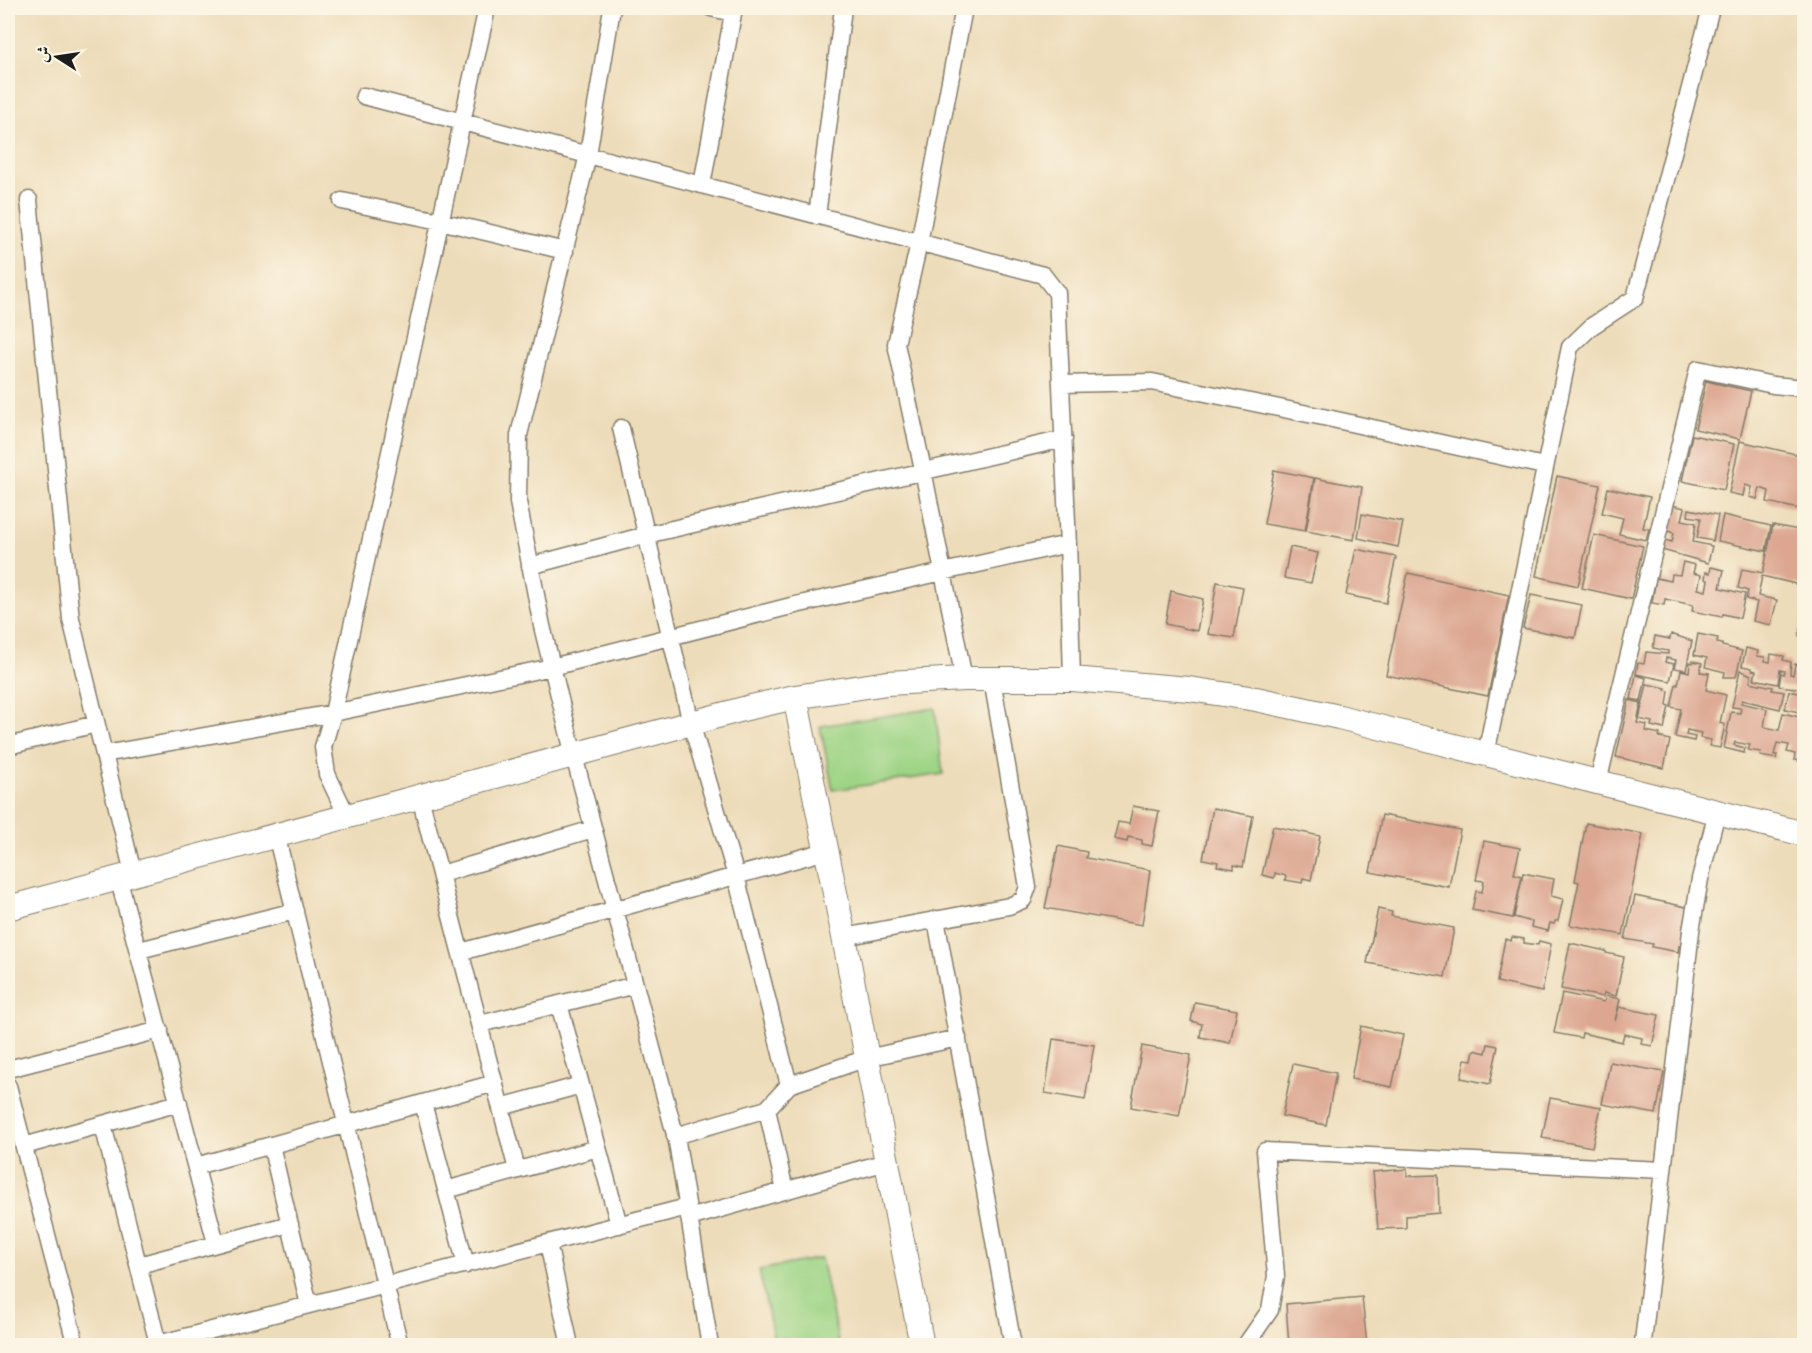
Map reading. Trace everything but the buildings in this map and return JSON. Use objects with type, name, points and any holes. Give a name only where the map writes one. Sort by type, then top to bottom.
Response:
[{"type":"street","points":[[347,816],[327,774],[322,747],[333,713],[487,8]]},
{"type":"street","points":[[612,8],[588,156],[519,435],[518,502],[552,667],[574,756],[675,1136],[710,1346]]},
{"type":"street","points":[[702,186],[733,10],[711,8]]},
{"type":"street","points":[[817,216],[843,8]]},
{"type":"street","points":[[964,8],[919,243],[896,344],[964,679]]},
{"type":"street","points":[[1486,754],[1569,347],[1592,326],[1635,298],[1711,8]]},
{"type":"street","points":[[364,96],[1042,275],[1057,293],[1072,679]]},
{"type":"street","points":[[29,200],[71,619],[104,754],[139,950],[216,1243]]},
{"type":"street","points":[[342,201],[440,221],[565,251]]},
{"type":"street","points":[[1598,782],[1698,369],[1773,385],[1804,388]]},
{"type":"street","points":[[1061,384],[1152,382],[1545,466]]},
{"type":"street","points":[[621,428],[691,723],[736,876],[789,1085]]},
{"type":"street","points":[[530,566],[923,470],[1064,439]]},
{"type":"street","points":[[104,754],[333,713],[552,667],[791,606],[1068,544]]},
{"type":"street","points":[[8,908],[276,834],[795,697],[887,683],[964,679],[1072,679],[1189,689],[1256,699],[1339,717],[1804,834]]},
{"type":"street","points":[[844,937],[1009,906],[1023,900],[1028,887],[992,679]]},
{"type":"street","points":[[795,697],[844,937],[922,1346]]},
{"type":"street","points":[[8,746],[96,724]]},
{"type":"street","points":[[420,797],[517,1170]]},
{"type":"street","points":[[1641,1346],[1691,931],[1700,879],[1717,812]]},
{"type":"street","points":[[441,874],[593,829]]},
{"type":"street","points":[[276,834],[400,1346]]},
{"type":"street","points":[[461,952],[826,851]]},
{"type":"street","points":[[139,950],[294,911]]},
{"type":"street","points":[[936,919],[1013,1346]]},
{"type":"street","points":[[480,1024],[635,985]]},
{"type":"street","points":[[559,1004],[619,1225]]},
{"type":"street","points":[[8,1070],[160,1030]]},
{"type":"street","points":[[675,1136],[767,1109],[789,1085],[867,1058],[958,1038]]},
{"type":"street","points":[[196,1166],[495,1083]]},
{"type":"street","points":[[501,1107],[581,1085]]},
{"type":"street","points":[[8,1086],[76,1346]]},
{"type":"street","points":[[24,1146],[179,1103]]},
{"type":"street","points":[[423,1103],[466,1264]]},
{"type":"street","points":[[767,1109],[785,1191]]},
{"type":"street","points":[[103,1125],[159,1344],[218,1337],[309,1305],[619,1225],[688,1213],[785,1191],[886,1162]]},
{"type":"street","points":[[271,1145],[309,1305]]},
{"type":"street","points":[[446,1190],[598,1148]]},
{"type":"street","points":[[1245,1346],[1270,1310],[1276,1276],[1265,1151],[1663,1170]]},
{"type":"street","points":[[139,1265],[290,1224]]},
{"type":"street","points":[[548,1243],[570,1346]]},
{"type":"green space","points":[[935,708],[943,774],[833,790],[820,726]]},
{"type":"green space","points":[[821,1258],[839,1345],[775,1345],[759,1270]]}]
